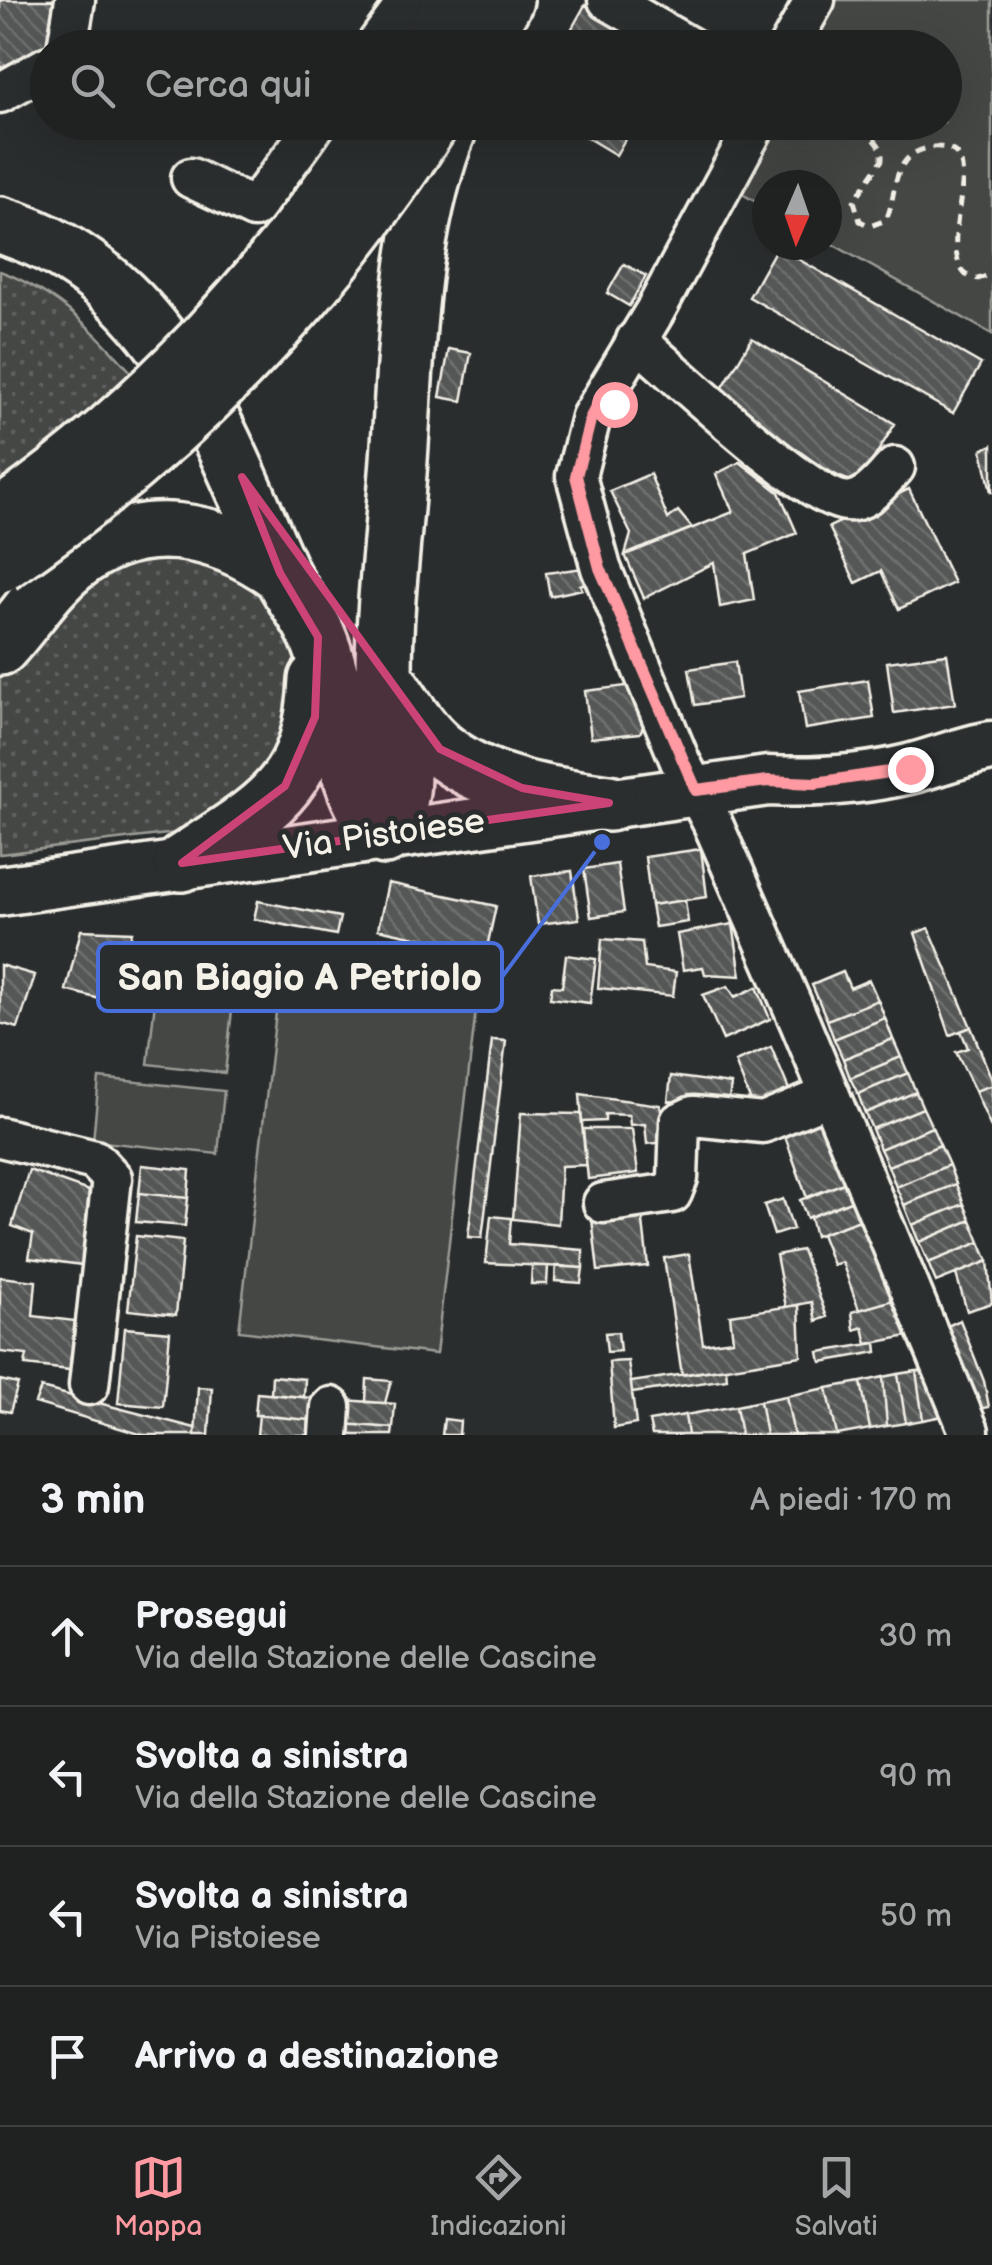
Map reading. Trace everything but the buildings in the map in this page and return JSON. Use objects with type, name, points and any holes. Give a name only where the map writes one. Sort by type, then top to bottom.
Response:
[{"type":"highway","points":[[0,517],[124,414],[220,324],[272,266],[364,140]]},
{"type":"highway","points":[[0,564],[111,482],[264,342],[352,236],[419,140]]},
{"type":"highway","points":[[385,836],[400,806],[404,780],[384,678],[413,254],[429,183],[445,140]]},
{"type":"highway","points":[[0,225],[59,250],[118,290],[170,354]]},
{"type":"highway","points":[[209,415],[242,477],[280,573],[318,637],[335,689],[352,786],[385,836]]},
{"type":"highway","points":[[242,477],[299,546],[384,678],[425,733],[462,762],[522,788],[609,803]]},
{"type":"highway","points":[[0,647],[70,566],[101,546],[129,536],[176,531],[210,535],[246,548],[280,573]]},
{"type":"highway","points":[[182,863],[248,819],[298,770],[315,717],[318,637]]},
{"type":"main road","name":"Via Pistoiese","points":[[0,891],[768,781],[811,764],[907,749],[972,750]]},
{"type":"street","points":[[69,30],[75,0]]},
{"type":"street","points":[[387,30],[409,0]]},
{"type":"street","points":[[608,0],[660,30]]},
{"type":"street","points":[[798,30],[815,0]]},
{"type":"street","points":[[0,92],[30,76]]},
{"type":"street","points":[[192,178],[254,208],[305,140]]},
{"type":"street","points":[[747,140],[632,348],[608,400],[591,417],[576,476],[600,568],[830,1095],[970,1431]]},
{"type":"street","points":[[632,348],[827,496],[850,502],[865,496],[895,467]]},
{"type":"street","points":[[632,348],[668,395],[768,468],[810,507],[811,524]]},
{"type":"street","points":[[603,1203],[672,1193],[678,1178],[680,1122],[693,1116],[763,1122],[830,1095]]},
{"type":"street","points":[[0,1136],[95,1160],[112,1178],[89,1386]]},
{"type":"path","points":[[874,140],[882,150],[882,160],[854,201],[860,222],[870,226],[886,220],[894,184],[910,156],[936,146],[964,152],[974,162]]},
{"type":"path","points":[[965,225],[957,256],[959,268],[978,279],[992,274]]},
{"type":"highlighted area","points":[[242,477],[440,749],[522,788],[609,803],[182,863],[285,786],[315,717],[318,637],[280,573]]},
{"type":"shaded area","points":[[834,0],[992,0],[992,334],[842,249],[842,170],[752,170],[752,200],[737,191],[763,140],[962,140],[962,30],[819,30]]},
{"type":"shaded area","points":[[0,271],[41,291],[76,316],[137,379],[0,502]]},
{"type":"shaded area","points":[[139,549],[244,562],[304,661],[272,775],[184,832],[0,854],[0,675],[23,656],[61,597]]},
{"type":"shaded area","points":[[162,939],[239,947],[225,1073],[148,1064]]},
{"type":"shaded area","points":[[283,952],[480,975],[436,1354],[239,1331]]},
{"type":"shaded area","points":[[99,1078],[224,1091],[218,1154],[93,1141]]},
{"type":"place","name":"San Biagio A Petriolo","points":[[602,842]]},
{"type":"route","points":[[614,404],[602,396],[591,417],[576,476],[600,568],[680,761],[696,790],[768,781],[815,783],[910,769]]}]
